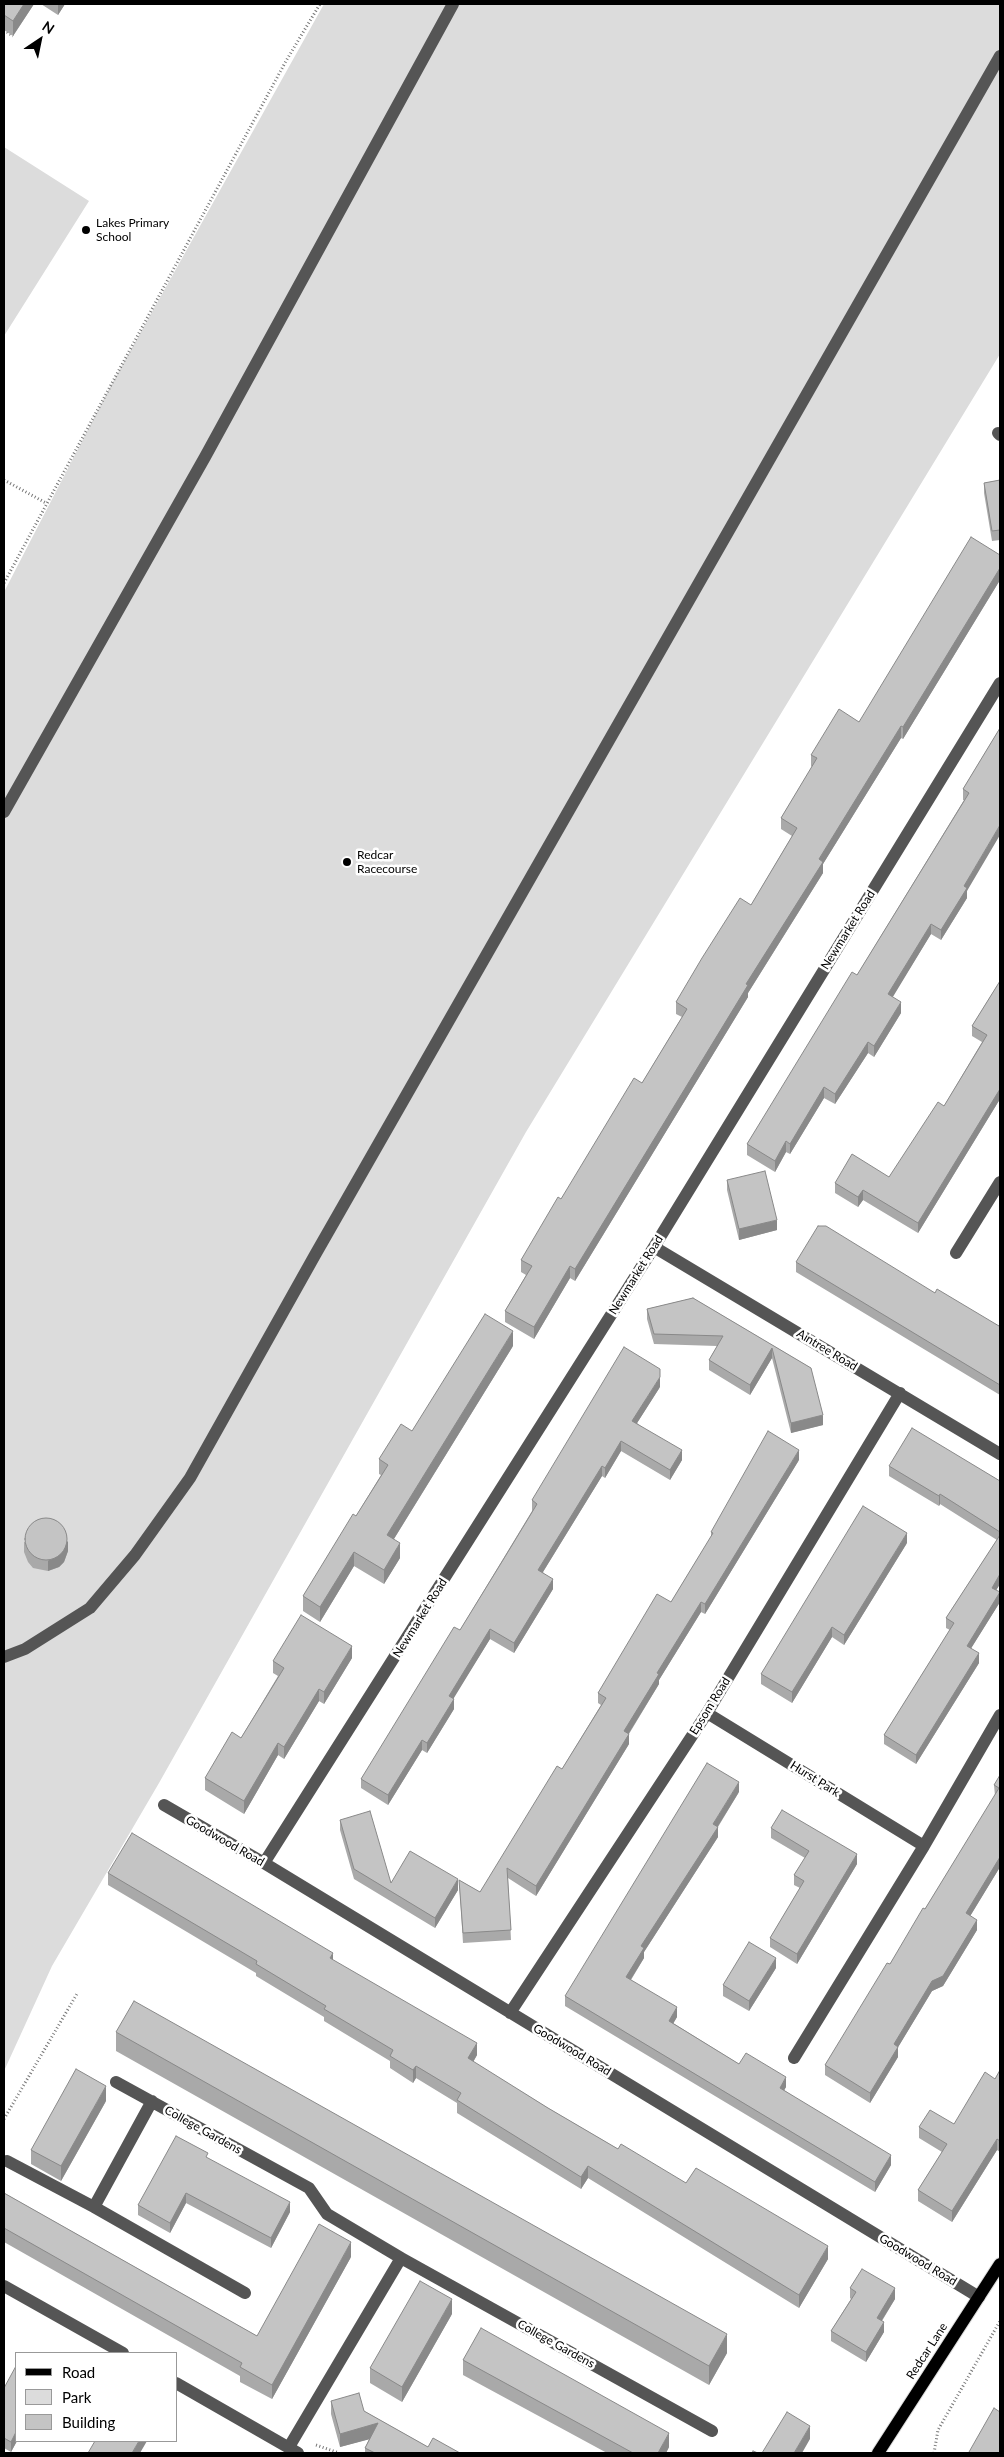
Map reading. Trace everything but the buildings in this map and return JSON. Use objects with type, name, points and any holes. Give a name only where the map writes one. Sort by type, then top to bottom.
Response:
[{"type":"main road","name":"Redcar Lane","points":[[878,2453],[1000,2264]]},
{"type":"street","points":[[4,812],[205,457],[453,4]]},
{"type":"street","points":[[4,1657],[25,1649],[90,1608],[136,1555],[190,1478],[315,1255],[1000,56]]},
{"type":"street","name":"Newmarket Road","points":[[264,1863],[654,1247],[1000,683]]},
{"type":"street","points":[[956,1253],[1000,1182]]},
{"type":"street","name":"Aintree Road","points":[[654,1247],[1000,1454]]},
{"type":"street","name":"Epsom Road","points":[[510,2013],[707,1713],[900,1394]]},
{"type":"street","name":"Hurst Park","points":[[707,1713],[924,1846]]},
{"type":"street","points":[[794,2058],[924,1846],[1000,1715]]},
{"type":"street","name":"Goodwood Road","points":[[164,1805],[264,1863],[979,2297]]},
{"type":"street","name":"College Gardens","points":[[116,2082],[309,2188],[327,2214],[401,2258],[712,2431]]},
{"type":"street","name":"College Gardens","points":[[94,2207],[152,2101]]},
{"type":"street","points":[[7,2161],[94,2207],[245,2293]]},
{"type":"street","points":[[178,2384],[294,2450],[401,2258]]},
{"type":"street","points":[[4,2286],[121,2352]]},
{"type":"path","points":[[4,583],[320,4]]},
{"type":"path","points":[[4,30],[13,36]]},
{"type":"path","points":[[4,480],[46,503]]},
{"type":"path","points":[[4,2119],[78,1992]]},
{"type":"path","points":[[934,2453],[938,2430],[1000,2321]]},
{"type":"green space","name":"Redcar Racecourse","points":[[324,4],[1000,4],[1000,354],[526,1132],[159,1783],[52,1966],[4,2071],[4,592],[109,389]]},
{"type":"green space","points":[[4,147],[89,201],[4,336]]},
{"type":"place","name":"Lakes Primary School","points":[[86,230]]},
{"type":"place","name":"Redcar Racecourse","points":[[347,862]]}]
